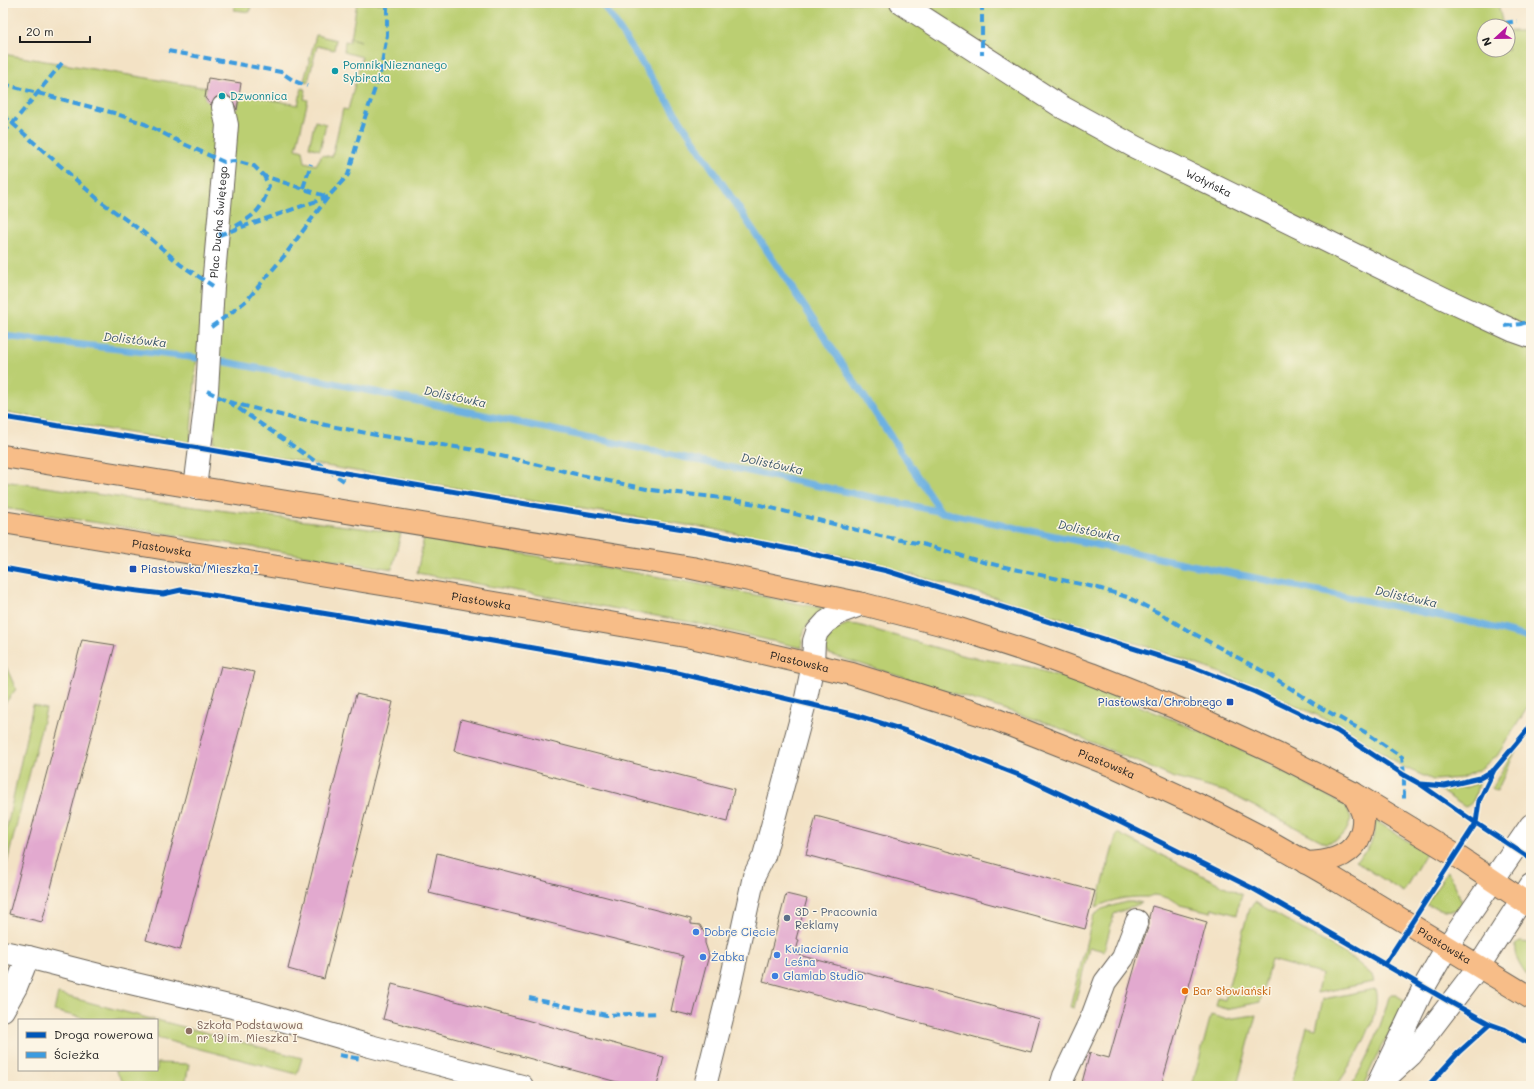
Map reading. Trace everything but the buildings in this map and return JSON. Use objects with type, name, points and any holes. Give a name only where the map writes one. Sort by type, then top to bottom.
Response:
[{"type":"main road","points":[[3,456],[195,488],[418,522],[692,568],[863,604],[956,628],[1091,674],[1218,726],[1353,793],[1455,855],[1493,882],[1528,897]]},
{"type":"main road","name":"Piastowska","points":[[3,522],[550,612],[691,637],[852,674],[1007,723],[1155,784],[1218,815],[1306,863],[1531,998]]},
{"type":"main road","points":[[1306,863],[1324,862],[1342,856],[1354,847],[1362,831],[1363,815],[1353,793]]},
{"type":"street","name":"Wołyńska","points":[[901,3],[1062,107],[1135,146],[1443,298],[1514,331],[1531,337]]},
{"type":"street","name":"Plac Ducha Świętego","points":[[195,488],[207,385],[227,125],[223,108]]},
{"type":"street","points":[[705,1086],[729,990],[754,876],[764,856],[805,703],[813,664],[814,640],[817,632],[826,622],[841,612],[863,604]]},
{"type":"street","points":[[1377,1086],[1424,987],[1447,947],[1531,825]]},
{"type":"street","points":[[1377,1086],[1411,1055],[1479,966],[1528,897]]},
{"type":"street","points":[[1061,1086],[1064,1076],[1092,1017],[1105,982],[1123,958],[1137,921]]},
{"type":"street","points":[[3,952],[28,956],[118,980],[258,1013],[370,1046],[522,1086]]},
{"type":"street","points":[[3,1010],[16,987],[28,956]]},
{"type":"green space","points":[[235,3],[251,3],[250,12],[234,10]]},
{"type":"green space","points":[[357,3],[1498,3],[1501,18],[1476,18],[1476,58],[1516,58],[1516,31],[1526,31],[1531,33],[1531,702],[1497,756],[1480,769],[1461,778],[1433,780],[1403,767],[1339,725],[1232,677],[1142,645],[997,598],[801,546],[706,528],[538,502],[214,447],[216,358],[197,356],[190,443],[3,412],[3,54],[207,88],[205,98],[211,105],[236,110],[242,94],[298,105],[302,88],[306,90],[304,99],[308,100],[296,149],[303,151],[305,162],[316,165],[322,155],[332,157],[343,109],[348,110],[362,57],[344,52],[345,41],[350,42],[350,38],[361,41],[351,38]]},
{"type":"green space","points":[[316,35],[336,40],[334,50],[317,46],[308,82],[304,81]]},
{"type":"green space","points":[[315,121],[326,124],[320,150],[309,147]]},
{"type":"green space","points":[[3,481],[401,533],[392,569],[3,508]]},
{"type":"green space","points":[[424,537],[684,581],[832,610],[813,619],[809,623],[803,633],[802,648],[695,623],[417,573]]},
{"type":"green space","points":[[848,624],[858,625],[965,656],[1029,667],[1088,685],[1176,721],[1257,757],[1346,806],[1351,818],[1345,832],[1340,838],[1326,843],[1226,792],[1172,777],[1050,724],[829,654],[825,649],[827,639],[835,630]]},
{"type":"green space","points":[[3,660],[16,689],[3,706]]},
{"type":"green space","points":[[33,705],[46,709],[3,878],[3,845]]},
{"type":"green space","points":[[1517,748],[1497,791],[1492,788]]},
{"type":"green space","points":[[1478,783],[1473,801],[1465,807],[1439,790],[1467,787]]},
{"type":"green space","points":[[1375,820],[1426,853],[1403,892],[1355,861],[1371,844]]},
{"type":"green space","points":[[1117,833],[1242,895],[1238,905],[1237,915],[1212,908],[1211,912],[1180,905],[1171,899],[1154,895],[1120,899],[1096,907]]},
{"type":"green space","points":[[1447,872],[1455,885],[1462,903],[1459,909],[1438,909],[1426,905]]},
{"type":"green space","points":[[1126,902],[1142,903],[1114,914],[1104,951],[1089,947],[1074,1008],[1070,1007],[1093,916],[1102,909]]},
{"type":"green space","points":[[1255,902],[1352,958],[1372,975],[1374,982],[1317,993],[1321,974],[1271,960],[1260,1002],[1227,1009],[1216,1006],[1218,998],[1225,1000],[1249,908]]},
{"type":"green space","points":[[1520,942],[1531,943],[1530,980],[1517,959],[1515,945]]},
{"type":"green space","points":[[1375,989],[1375,1012],[1365,1039],[1358,1053],[1337,1085],[1291,1086],[1307,1027],[1316,1029],[1323,999]]},
{"type":"green space","points":[[58,994],[151,1019],[86,1019],[54,1011]]},
{"type":"green space","points":[[1391,995],[1396,995],[1407,1002],[1380,1049],[1363,1086],[1350,1086],[1363,1065],[1378,1032],[1389,997]]},
{"type":"green space","points":[[1211,1015],[1225,1019],[1256,1015],[1237,1086],[1192,1086]]},
{"type":"green space","points":[[158,1020],[302,1058],[297,1074],[158,1038]]},
{"type":"green space","points":[[158,1063],[189,1064],[185,1086],[126,1086],[116,1071],[158,1071]]},
{"type":"waterway","points":[[602,3],[941,512]]},
{"type":"waterway","name":"Dolistówka","points":[[3,336],[216,360],[323,381],[1187,564],[1475,623],[1523,636],[1531,640]]},
{"type":"marked path","points":[[211,327],[247,300],[285,255],[328,197],[348,175],[361,129],[380,74],[387,35],[387,3]]},
{"type":"marked path","points":[[982,3],[982,55]]},
{"type":"marked path","points":[[168,51],[281,72],[294,81],[307,86]]},
{"type":"marked path","points":[[3,133],[13,123],[62,63]]},
{"type":"marked path","points":[[3,84],[114,113],[145,124],[224,162],[235,161],[254,166],[264,176],[328,197]]},
{"type":"marked path","points":[[3,115],[100,201],[143,232],[181,265],[213,286]]},
{"type":"marked path","points":[[303,188],[311,164]]},
{"type":"marked path","points":[[236,226],[249,218],[261,206],[269,186],[264,176]]},
{"type":"marked path","points":[[219,235],[328,197]]},
{"type":"marked path","points":[[1505,326],[1521,324],[1531,320]]},
{"type":"marked path","points":[[207,391],[229,402],[344,481]]},
{"type":"marked path","points":[[229,402],[296,419],[376,435],[476,450],[651,490],[714,497],[756,504],[880,536],[922,544],[983,562],[1098,588],[1127,597],[1161,614],[1187,630],[1270,675],[1316,705],[1365,732],[1402,757],[1404,800]]},
{"type":"marked path","points":[[529,998],[606,1015],[659,1013]]},
{"type":"marked path","points":[[339,1055],[361,1059]]},
{"type":"cycle path","points":[[3,417],[709,533],[887,571],[1190,666],[1255,692],[1337,731],[1420,784],[1531,859]]},
{"type":"cycle path","points":[[3,568],[114,588],[163,594],[181,590],[678,673],[855,715],[906,731],[1024,777],[1118,821],[1252,888],[1450,1002],[1490,1024],[1504,1029],[1531,1045]]},
{"type":"cycle path","points":[[1421,784],[1445,786],[1480,778],[1494,770],[1525,733],[1531,723]]},
{"type":"cycle path","points":[[1385,964],[1476,823],[1479,801],[1494,770]]},
{"type":"cycle path","points":[[1428,1086],[1458,1053],[1490,1024]]},
{"type":"place","name":"Pomnik Nieznanego Sybiraka","points":[[335,71]]},
{"type":"place","name":"Dzwonnica","points":[[222,96]]},
{"type":"place","name":"Piastowska/Mieszka I","points":[[133,569]]},
{"type":"place","name":"Piastowska/Chrobrego","points":[[1230,702]]},
{"type":"place","name":"3D - Pracownia Reklamy","points":[[787,918]]},
{"type":"place","name":"Dobre Cięcie","points":[[696,932]]},
{"type":"place","name":"Kwiaciarnia Leśna","points":[[777,955]]},
{"type":"place","name":"Żabka","points":[[703,957]]},
{"type":"place","name":"Glamlab Studio","points":[[775,976]]},
{"type":"place","name":"Bar Słowiański","points":[[1185,991]]},
{"type":"place","name":"Szkoła Podstawowa nr 19 im. Mieszka I","points":[[189,1031]]}]
